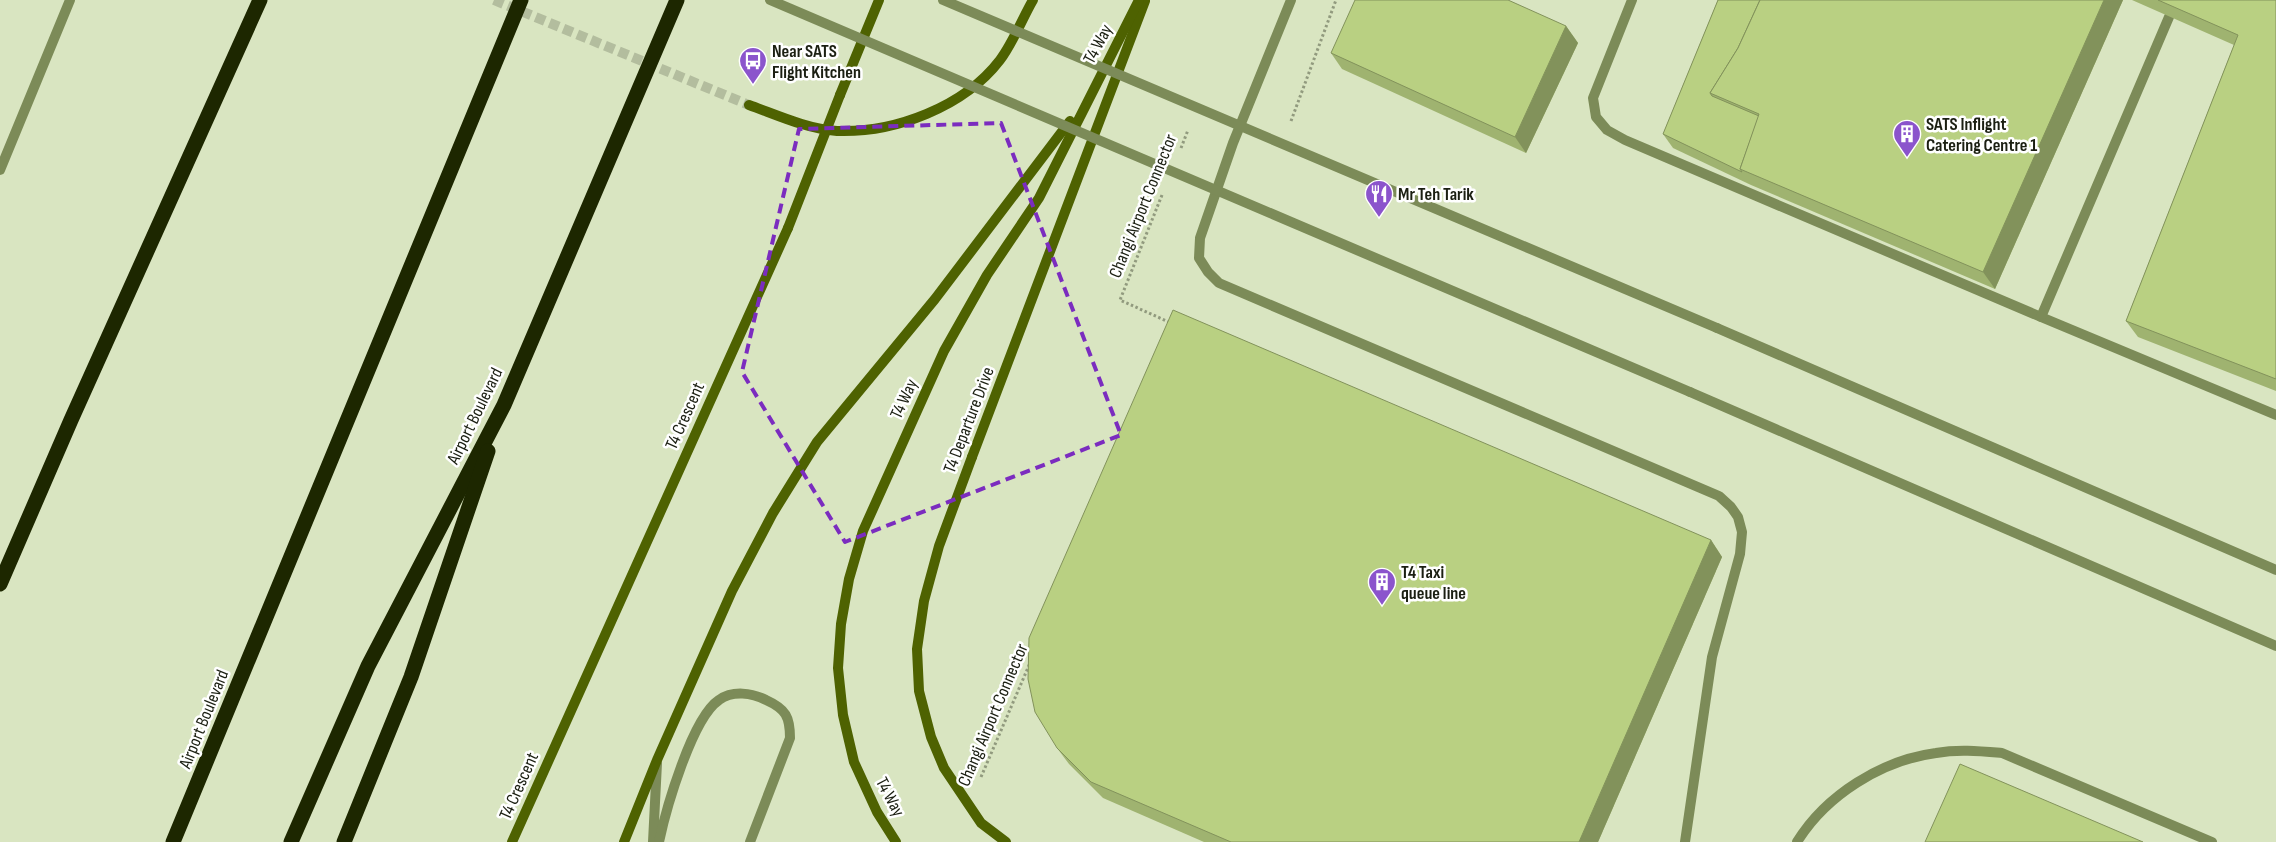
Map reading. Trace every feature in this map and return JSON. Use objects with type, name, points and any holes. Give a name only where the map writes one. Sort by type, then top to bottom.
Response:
[{"type":"highway","points":[[0,584],[71,420],[260,0]]},
{"type":"highway","name":"Airport Boulevard","points":[[173,842],[521,0]]},
{"type":"highway","name":"Airport Boulevard","points":[[291,842],[368,666],[504,405],[677,0]]},
{"type":"highway","points":[[344,842],[411,677],[504,405]]},
{"type":"main road","name":"T4 Crescent","points":[[512,842],[788,228],[879,0]]},
{"type":"main road","points":[[749,105],[800,123],[836,131],[874,129],[914,119],[974,88],[1000,60],[1033,0]]},
{"type":"main road","name":"T4 Way","points":[[896,842],[877,812],[854,762],[843,715],[838,668],[841,624],[849,580],[863,530],[944,351],[987,275],[1039,198],[1139,0]]},
{"type":"main road","name":"T4 Departure Drive","points":[[1006,842],[981,823],[944,768],[931,737],[919,691],[916,649],[924,601],[938,546],[1145,0]]},
{"type":"main road","points":[[624,842],[657,760],[732,591],[773,513],[817,442],[935,299],[1090,94]]},
{"type":"lane","points":[[770,0],[1690,392],[2276,646]]},
{"type":"lane","points":[[944,0],[1717,328],[2276,570]]},
{"type":"lane","points":[[1290,0],[1233,143],[1200,238],[1199,258],[1208,272],[1219,283],[1719,496],[1731,507],[1738,517],[1742,532],[1740,554],[1712,657],[1685,842]]},
{"type":"lane","points":[[1632,0],[1593,98],[1596,117],[1607,130],[1625,140],[2276,415]]},
{"type":"lane","points":[[0,170],[69,1]]},
{"type":"lane","points":[[2041,317],[2169,17]]},
{"type":"lane","points":[[659,842],[664,820],[690,745],[703,718],[718,700],[731,694],[752,694],[781,708],[790,722],[790,738],[750,842]]},
{"type":"lane","points":[[1797,842],[1819,814],[1844,791],[1872,774],[1903,760],[1935,753],[1968,750],[2002,753],[2212,842]]},
{"type":"lane","points":[[653,842],[657,760]]},
{"type":"path","points":[[1290,125],[1336,0]]},
{"type":"path","name":"Changi Airport Connector","points":[[1180,152],[1191,124]]},
{"type":"path","name":"Changi Airport Connector","points":[[1165,189],[1120,300],[1174,324]]},
{"type":"path","name":"Changi Airport Connector","points":[[980,780],[1030,661]]},
{"type":"highlighted area","points":[[1001,123],[1121,435],[845,542],[742,372],[799,129]]},
{"type":"building","points":[[1355,0],[1508,0],[1566,26],[1515,137],[1331,53]]},
{"type":"building","points":[[1718,0],[1760,0],[1738,48],[1710,93],[1712,96],[1759,116],[1740,169],[1742,172],[1663,134]]},
{"type":"building","name":"SATS Inflight Catering Centre 1","points":[[1760,0],[2104,0],[1983,272],[1740,169],[1759,114],[1710,93],[1738,48]]},
{"type":"building","points":[[2158,0],[2276,0],[2276,379],[2126,321],[2238,35]]},
{"type":"building","name":"T4 Taxi queue line","points":[[1173,310],[1711,540],[1579,842],[1231,842],[1091,782],[1057,748],[1035,712],[1028,679],[1029,638]]},
{"type":"building","points":[[1960,764],[2143,842],[1925,842]]},
{"type":"tunnel","points":[[494,0],[749,105]]},
{"type":"place","name":"Near SATS Flight Kitchen","points":[[753,85]]},
{"type":"place","name":"SATS Inflight Catering Centre 1","points":[[1907,158]]},
{"type":"place","name":"Mr Teh Tarik","points":[[1379,218]]},
{"type":"place","name":"T4 Taxi queue line","points":[[1382,606]]}]
